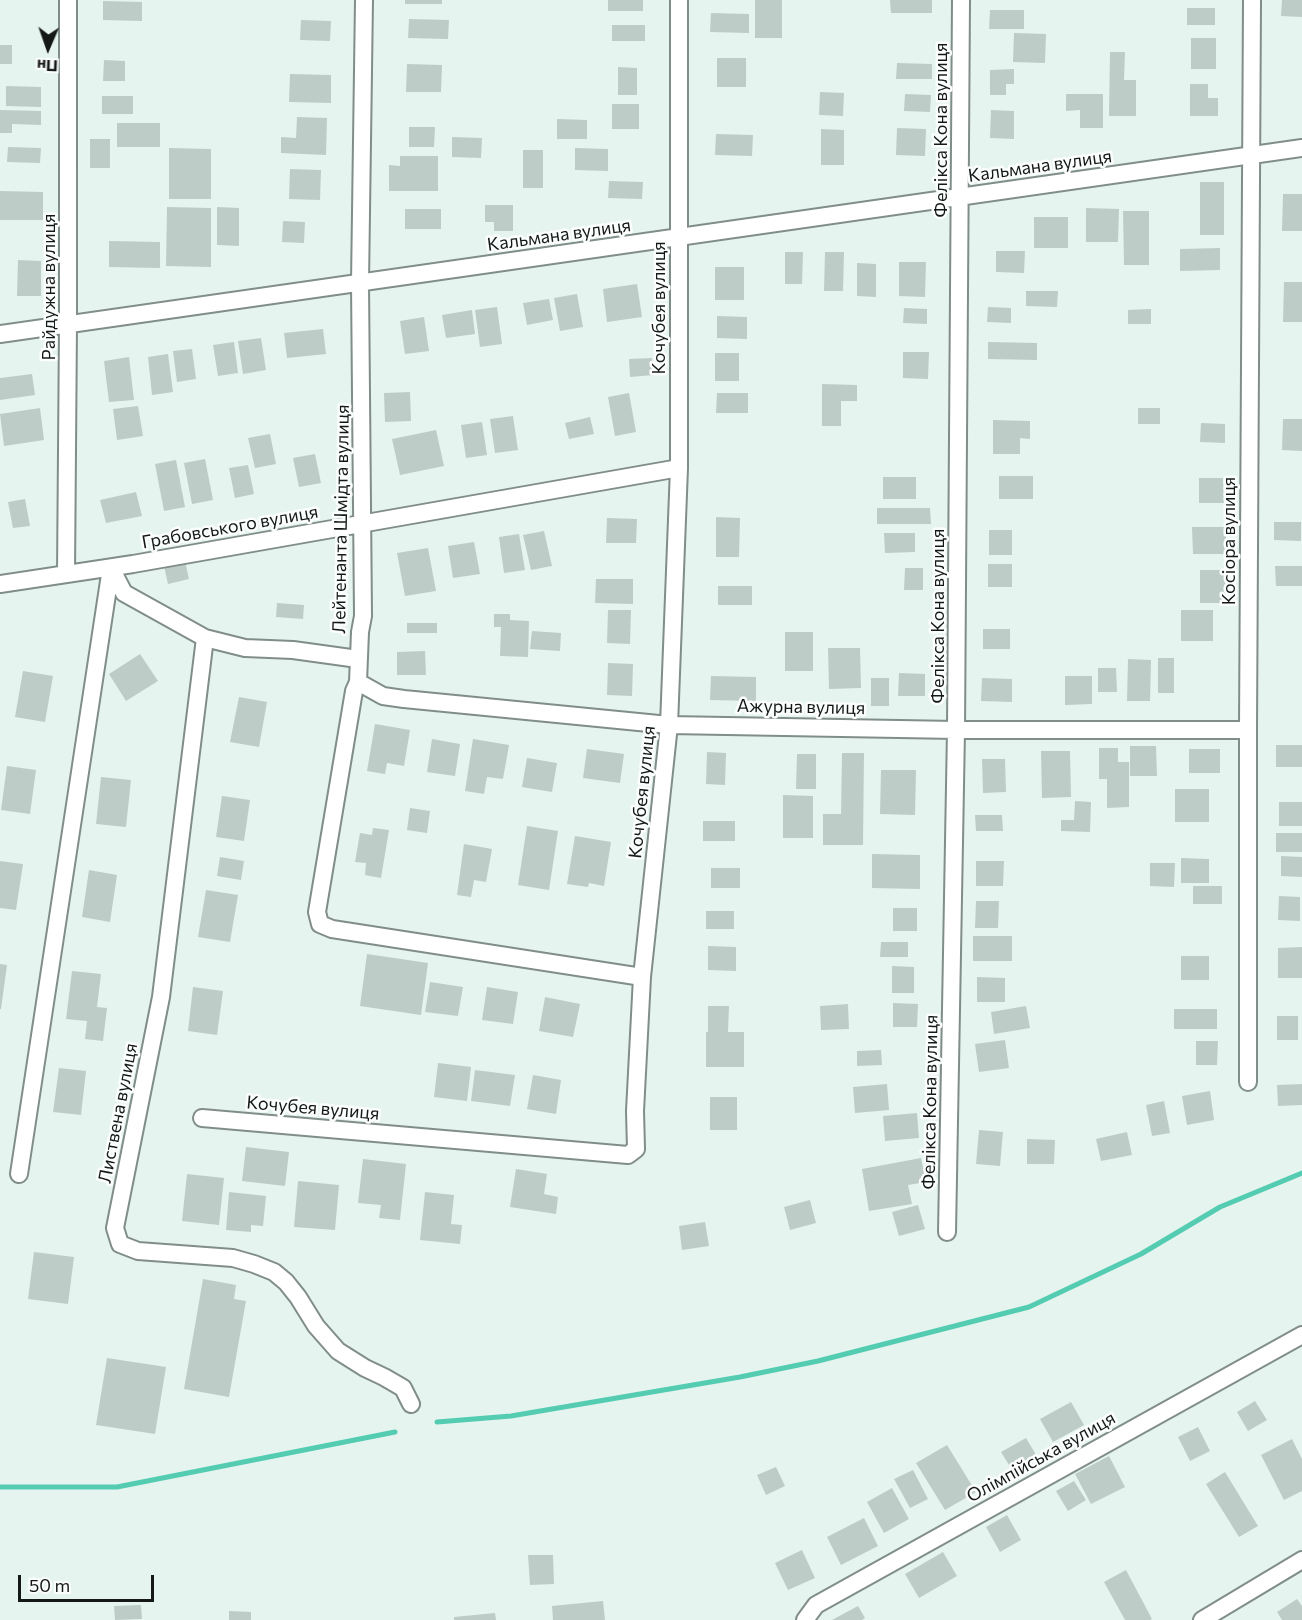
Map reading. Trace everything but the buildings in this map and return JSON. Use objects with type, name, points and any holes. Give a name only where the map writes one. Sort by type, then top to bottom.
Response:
[{"type":"street","name":"Райдужна вулиця","points":[[66,574],[68,0]]},
{"type":"street","name":"Лейтенанта Шмідта вулиця","points":[[364,0],[360,283],[363,616],[358,682],[354,691],[317,912],[320,924],[332,928],[642,977]]},
{"type":"street","name":"Кочубея вулиця","points":[[202,1118],[628,1155],[636,1149],[635,1111],[642,977],[669,725],[679,468],[680,0]]},
{"type":"street","name":"Фелікса Кона вулиця","points":[[947,1232],[956,730],[961,0]]},
{"type":"street","name":"Косіора вулиця","points":[[1248,1082],[1252,0]]},
{"type":"street","name":"Кальмана вулиця","points":[[0,334],[1302,148]]},
{"type":"street","name":"Грабовського вулиця","points":[[0,584],[111,568],[679,468]]},
{"type":"street","points":[[111,568],[124,593],[205,638],[245,648],[293,650],[358,659]]},
{"type":"street","points":[[19,1174],[111,568]]},
{"type":"street","name":"Листвена вулиця","points":[[205,638],[160,997],[115,1228],[120,1244],[138,1251],[233,1258],[274,1272],[286,1282],[316,1326],[338,1352],[403,1388],[411,1404]]},
{"type":"street","name":"Ажурна вулиця","points":[[358,682],[383,696],[404,699],[669,725],[956,730],[1248,730]]},
{"type":"street","name":"Олімпійська вулиця","points":[[806,1620],[816,1605],[1302,1335]]},
{"type":"street","points":[[1202,1620],[1302,1560]]},
{"type":"waterway","points":[[437,1422],[511,1416],[740,1377],[818,1361],[1029,1307],[1141,1254],[1220,1207],[1302,1173]]},
{"type":"waterway","points":[[0,1487],[117,1487],[395,1432]]}]
